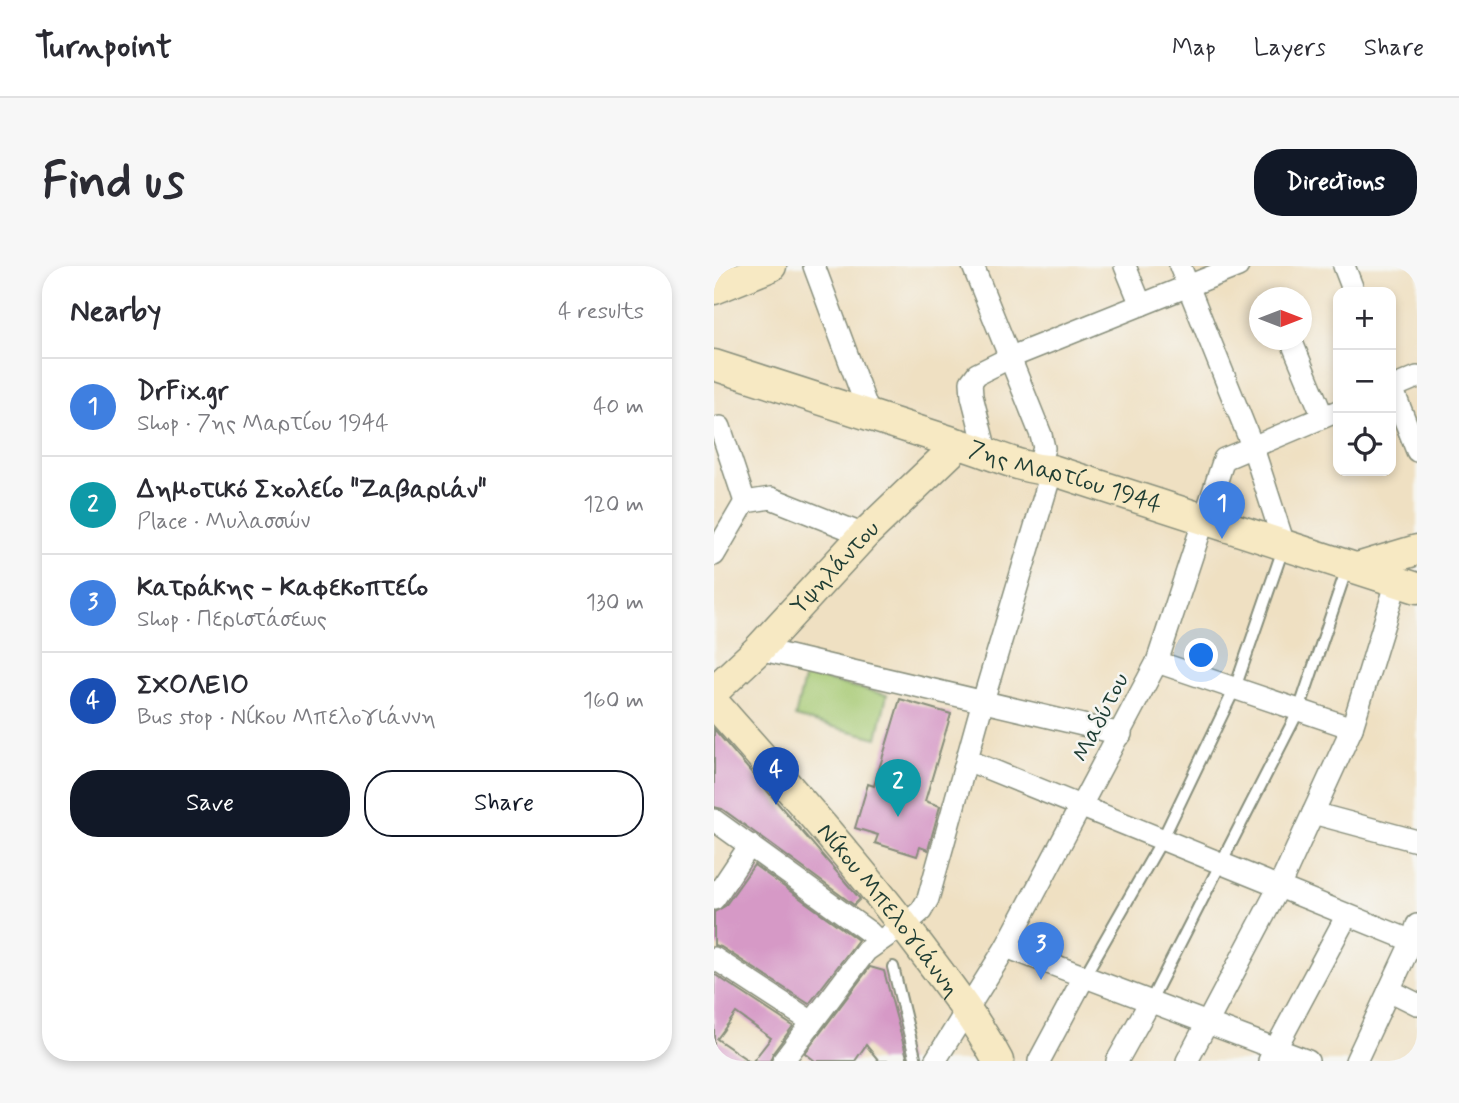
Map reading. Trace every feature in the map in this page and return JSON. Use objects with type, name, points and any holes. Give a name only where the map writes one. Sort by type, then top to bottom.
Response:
[{"type":"main road","points":[[714,289],[771,266]]},
{"type":"main road","name":"7ης Μαρτίου 1944","points":[[714,365],[1407,584]]},
{"type":"main road","name":"Υψηλάντου","points":[[714,691],[759,649],[864,535],[972,448]]},
{"type":"main road","points":[[1352,567],[1417,550]]},
{"type":"main road","name":"Νίκου Μπελογιάννη","points":[[714,703],[903,923],[967,1009],[998,1061]]},
{"type":"street","points":[[814,266],[870,416]]},
{"type":"street","points":[[783,1061],[866,951],[921,911],[928,899],[1045,470],[1041,435],[973,266]]},
{"type":"street","points":[[1125,266],[1141,305]]},
{"type":"street","points":[[1180,266],[1253,448],[1284,544]]},
{"type":"street","points":[[972,448],[971,382],[977,374],[1238,266]]},
{"type":"street","points":[[1343,266],[1352,287]]},
{"type":"street","points":[[1253,448],[1331,414],[1296,350]]},
{"type":"street","points":[[1396,385],[1417,377]]},
{"type":"street","points":[[1396,399],[1417,451]]},
{"type":"street","points":[[714,555],[745,502],[720,427]]},
{"type":"street","name":"Μαδύτου","points":[[935,1061],[1006,947],[1157,662],[1224,458],[1253,448]]},
{"type":"street","points":[[745,502],[771,498],[864,535]]},
{"type":"street","points":[[1187,1061],[1279,887],[1352,728],[1407,584]]},
{"type":"street","points":[[759,649],[1121,734]]},
{"type":"street","points":[[1157,662],[1352,728]]},
{"type":"street","points":[[967,760],[1347,915],[1415,937],[1356,1061]]},
{"type":"street","points":[[1313,813],[1417,841]]},
{"type":"street","points":[[714,820],[878,941]]},
{"type":"street","points":[[714,900],[750,845]]},
{"type":"street","points":[[1272,1055],[1347,915]]},
{"type":"street","points":[[1006,947],[1207,1023],[1272,1055],[1308,1061]]},
{"type":"street","points":[[714,958],[812,1022]]},
{"type":"street","points":[[1039,1061],[1084,977]]},
{"type":"street","points":[[1389,990],[1417,1004]]},
{"type":"street","points":[[1117,1061],[1150,1002]]},
{"type":"lane","points":[[1084,977],[1162,840],[1234,688],[1284,544]]},
{"type":"lane","points":[[1150,1002],[1299,710],[1352,567]]},
{"type":"lane","points":[[892,967],[916,1061]]},
{"type":"green space","points":[[805,675],[887,695],[877,738],[795,717]]},
{"type":"building","points":[[900,699],[951,714],[925,801],[940,806],[928,850],[920,847],[917,856],[875,843],[878,835],[855,828],[868,784],[874,786]]},
{"type":"building","points":[[714,729],[860,899],[854,905],[722,809],[714,807]]},
{"type":"building","points":[[754,865],[858,940],[809,1004],[714,945],[714,912],[725,906]]},
{"type":"building","points":[[870,967],[884,971],[908,1061],[879,1061],[866,1045],[855,1061],[815,1061],[805,1053]]},
{"type":"building","points":[[714,974],[793,1026],[770,1061],[753,1061],[771,1038],[736,1013],[717,1039],[749,1061],[714,1061]]},
{"type":"place","name":"DrFix.gr","points":[[1222,539]]},
{"type":"place","name":"ΣΧΟΛΕΙΟ","points":[[776,805]]},
{"type":"place","name":"Δημοτικό Σχολείο \"Ζαβαριάν\"","points":[[898,817]]},
{"type":"place","name":"Κατράκης - Καφεκοπτείο","points":[[1041,980]]}]
